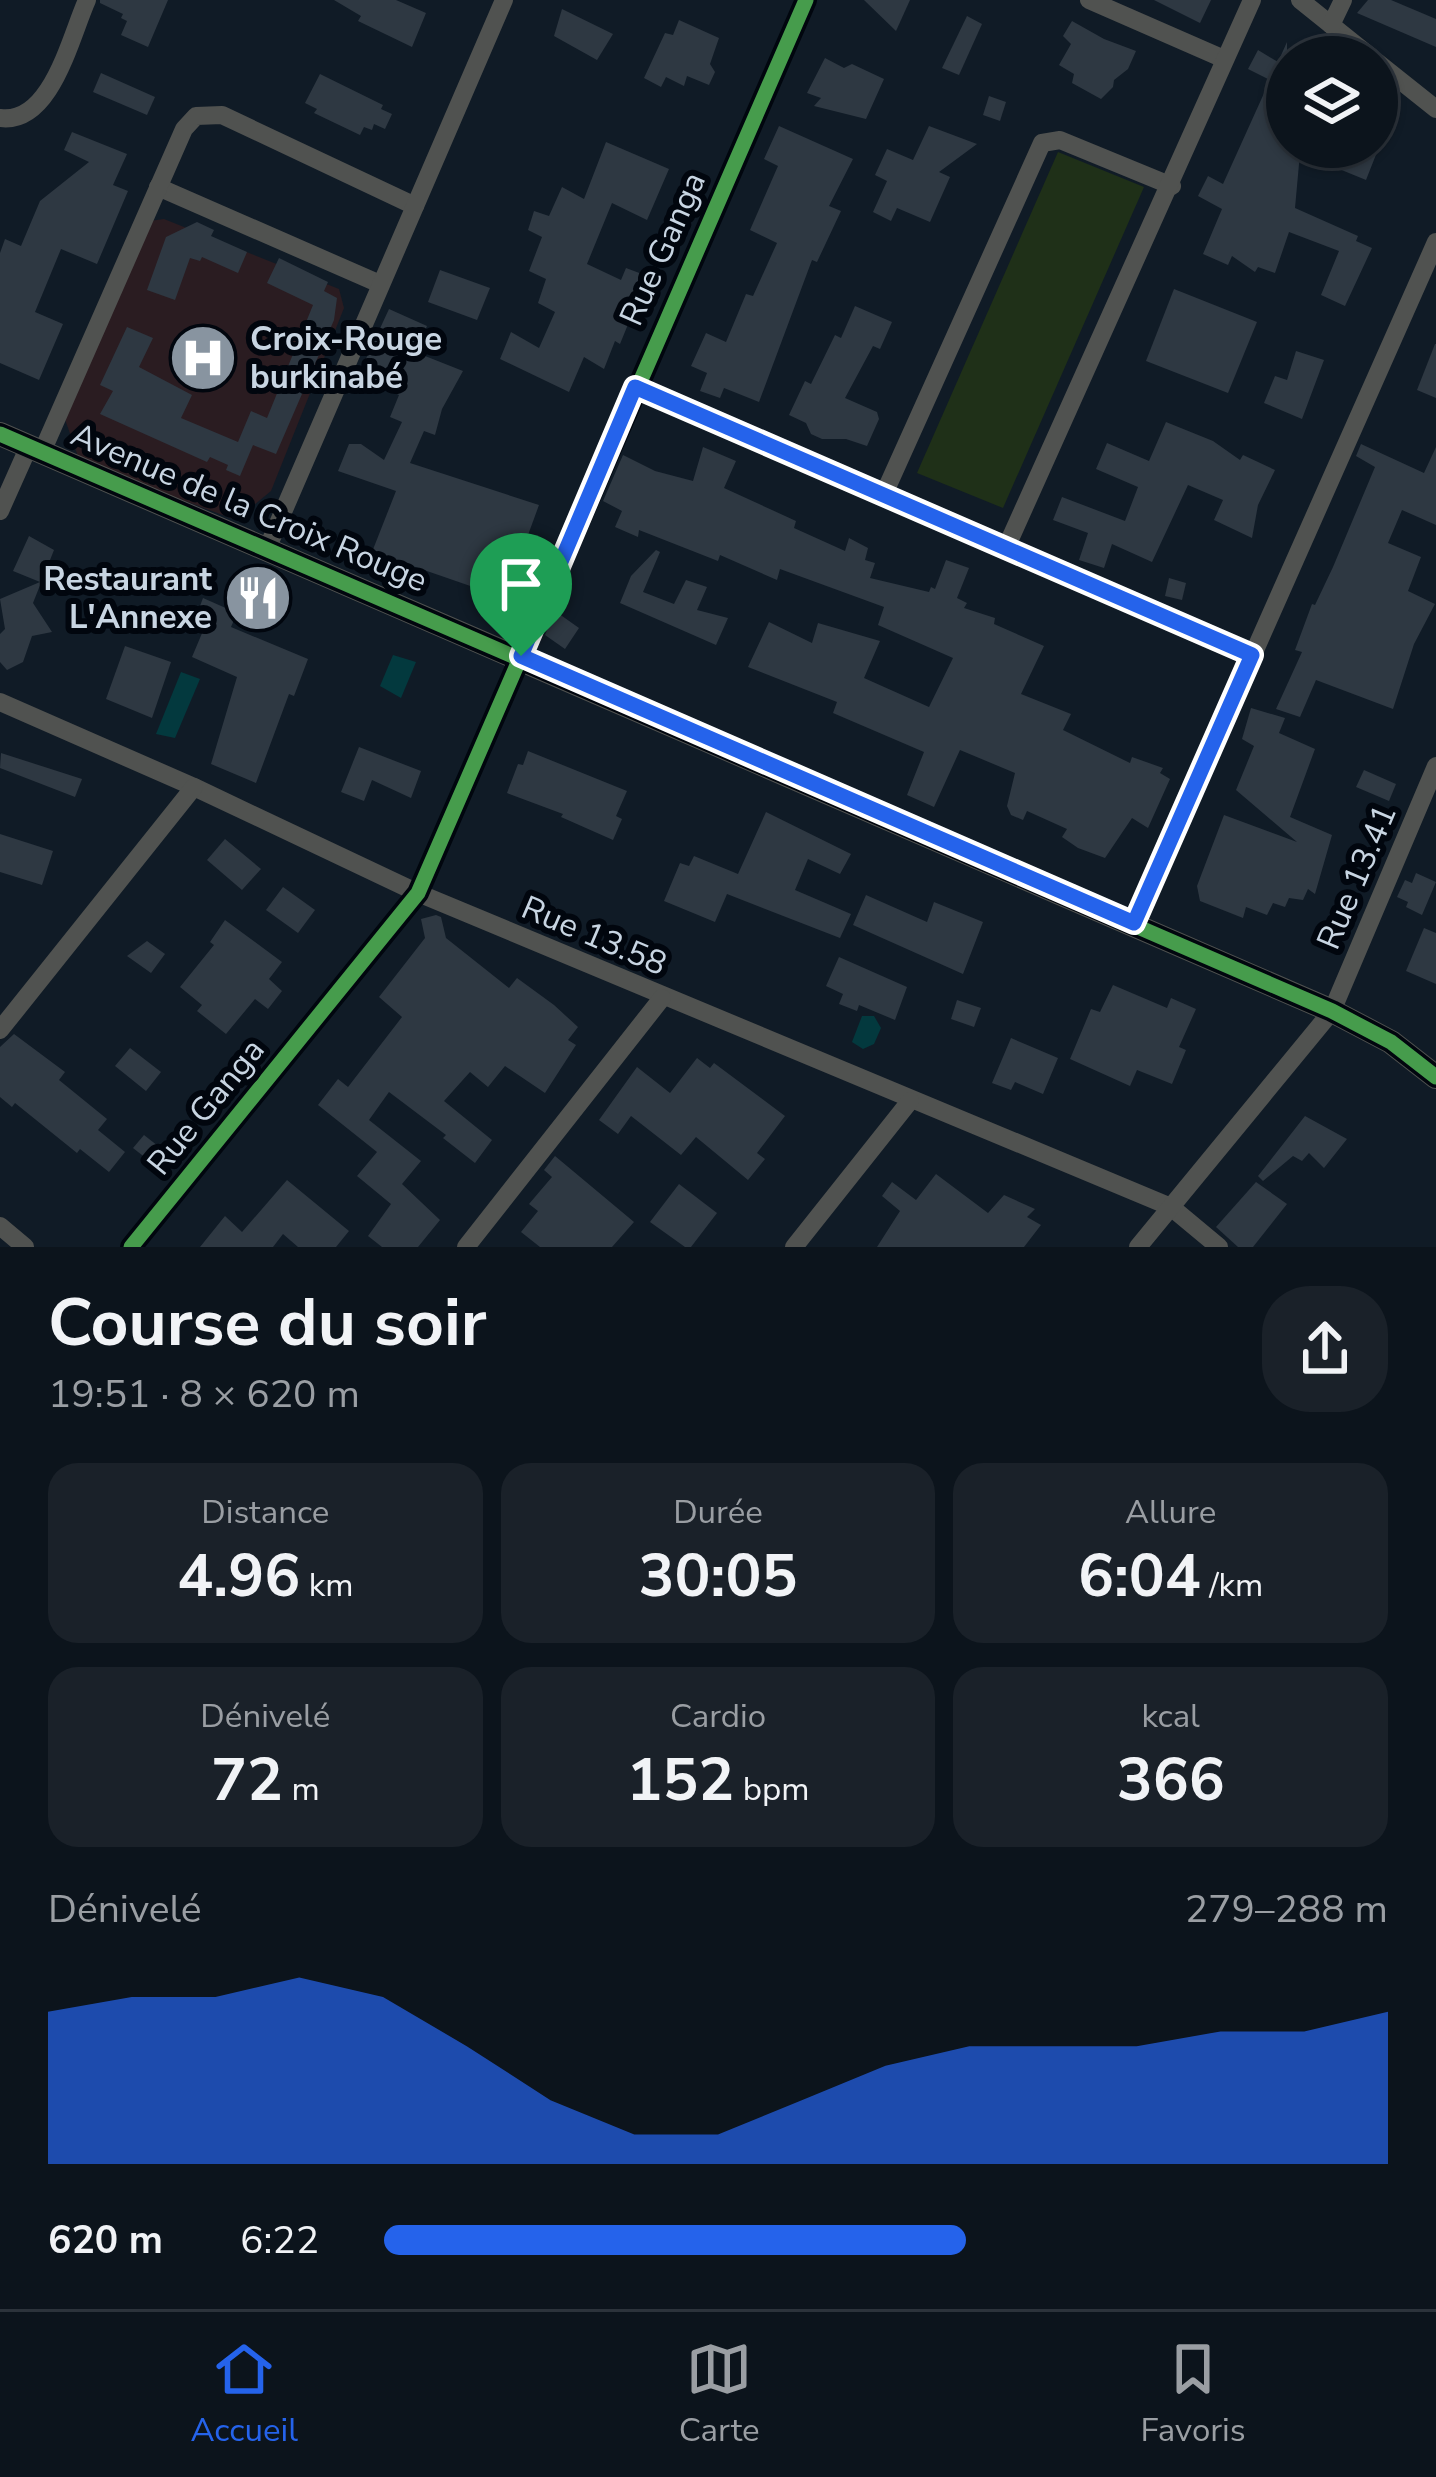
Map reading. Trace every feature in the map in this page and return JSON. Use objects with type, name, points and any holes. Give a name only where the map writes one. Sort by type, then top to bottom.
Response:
[{"type":"street","points":[[0,118],[22,118],[40,105],[87,0]]},
{"type":"street","points":[[267,549],[504,0]]},
{"type":"street","name":"Rue Ganga","points":[[130,1247],[418,893],[806,0]]},
{"type":"street","points":[[1089,0],[1224,59]]},
{"type":"street","points":[[1006,548],[1252,0]]},
{"type":"street","points":[[1300,0],[1345,36]]},
{"type":"street","points":[[1331,25],[1343,0]]},
{"type":"street","points":[[1398,79],[1436,110]]},
{"type":"street","points":[[0,511],[35,449],[189,121],[213,113],[415,206]]},
{"type":"street","points":[[884,494],[1042,143],[1060,140],[1172,186]]},
{"type":"street","points":[[158,187],[380,284]]},
{"type":"street","points":[[1134,923],[1436,242]]},
{"type":"street","points":[[635,387],[1252,655]]},
{"type":"street","name":"Avenue de la Croix Rouge","points":[[0,434],[1332,1011],[1391,1042],[1436,1077]]},
{"type":"street","name":"Rue 13.58","points":[[0,702],[418,893],[1171,1207],[1219,1247]]},
{"type":"street","name":"Rue 13.41","points":[[1138,1247],[1332,1011],[1436,766]]},
{"type":"street","points":[[0,1030],[194,787]]},
{"type":"street","points":[[466,1247],[662,998]]},
{"type":"street","points":[[794,1247],[910,1101]]},
{"type":"street","points":[[0,1226],[25,1247]]},
{"type":"shaded area","points":[[1058,152],[1144,187],[1003,508],[917,473]]},
{"type":"shaded area","name":"Croix-Rouge burkinabé","points":[[164,219],[339,289],[344,308],[271,491],[236,520],[80,462],[61,408],[142,222]]},
{"type":"shaded area","points":[[393,655],[416,662],[401,698],[380,686]]},
{"type":"shaded area","points":[[181,672],[200,679],[175,738],[156,734]]},
{"type":"shaded area","points":[[862,1016],[874,1016],[881,1028],[874,1044],[863,1049],[852,1042]]},
{"type":"building","points":[[100,0],[168,0],[148,47],[121,35],[127,21],[121,18],[123,14]]},
{"type":"building","points":[[334,0],[396,0],[426,13],[412,47],[358,21],[361,16]]},
{"type":"building","points":[[864,0],[910,0],[896,31]]},
{"type":"building","points":[[1154,0],[1211,0],[1200,23]]},
{"type":"building","points":[[1368,0],[1391,0],[1436,19],[1436,47],[1357,13]]},
{"type":"building","points":[[562,9],[613,34],[597,60],[554,36]]},
{"type":"building","points":[[967,16],[982,24],[959,75],[942,68]]},
{"type":"building","points":[[679,20],[719,38],[709,85],[687,76],[684,86],[666,77],[661,87],[644,78],[665,33],[673,35]]},
{"type":"building","points":[[1072,21],[1136,51],[1128,69],[1101,99],[1072,83],[1074,74],[1059,65],[1071,44],[1063,36]]},
{"type":"building","points":[[1258,50],[1266,55],[1266,78],[1248,69]]},
{"type":"building","points":[[825,58],[884,79],[866,119],[814,106],[821,98],[807,93]]},
{"type":"building","points":[[101,73],[155,97],[147,115],[93,92]]},
{"type":"building","points":[[320,74],[383,105],[381,109],[392,114],[385,129],[374,124],[372,130],[364,127],[360,135],[314,113],[317,109],[305,103]]},
{"type":"building","points":[[1266,89],[1266,168],[1299,168],[1295,208],[1358,236],[1356,241],[1372,248],[1345,306],[1321,295],[1339,251],[1289,232],[1275,273],[1258,267],[1255,272],[1232,256],[1228,265],[1203,254],[1222,209],[1198,196],[1208,176],[1223,184]]},
{"type":"building","points":[[989,96],[1006,102],[1000,121],[983,115]]},
{"type":"building","points":[[779,126],[853,159],[829,206],[841,211],[817,262],[812,260],[759,402],[724,388],[720,398],[700,391],[707,373],[691,366],[706,333],[726,342],[746,294],[753,296],[777,243],[750,230],[778,166],[764,159]]},
{"type":"building","points":[[929,126],[977,144],[939,172],[950,177],[930,222],[897,208],[891,221],[873,212],[887,181],[875,175],[887,149],[913,160]]},
{"type":"building","points":[[72,132],[127,154],[113,185],[128,191],[97,264],[61,249],[35,312],[63,324],[39,380],[0,363],[0,253],[5,239],[21,246],[40,201],[89,162],[64,150]]},
{"type":"building","points":[[606,142],[669,169],[647,220],[612,203],[587,264],[621,280],[626,268],[642,274],[637,287],[642,290],[604,369],[584,357],[569,392],[500,359],[511,332],[539,348],[555,312],[538,303],[546,279],[529,271],[542,237],[528,230],[534,211],[549,216],[562,187],[584,199]]},
{"type":"building","points":[[1337,168],[1371,168],[1366,180]]},
{"type":"building","points":[[197,222],[214,230],[211,236],[247,252],[238,273],[202,257],[200,261],[190,258],[175,300],[147,290],[166,237]]},
{"type":"building","points":[[279,258],[328,282],[324,291],[337,298],[334,320],[276,454],[253,445],[240,476],[210,457],[207,462],[100,414],[113,391],[100,385],[127,327],[153,338],[139,367],[192,395],[181,418],[238,442],[251,411],[267,418],[313,305],[267,283]]},
{"type":"building","points":[[440,270],[490,288],[477,320],[428,302]]},
{"type":"building","points":[[1174,289],[1257,322],[1228,393],[1146,361]]},
{"type":"building","points":[[855,306],[892,322],[880,349],[873,346],[845,398],[877,412],[879,419],[867,446],[846,439],[822,439],[789,415],[805,381],[811,384],[835,335],[841,338]]},
{"type":"building","points":[[389,309],[427,326],[415,352],[463,371],[442,409],[435,435],[424,431],[410,463],[539,505],[505,598],[372,552],[396,491],[338,471],[349,444],[361,444],[384,460],[402,422],[390,417],[399,395],[358,376]]},
{"type":"building","points":[[1436,344],[1436,398],[1417,390]]},
{"type":"building","points":[[1296,351],[1324,360],[1302,419],[1264,403],[1275,376],[1287,380]]},
{"type":"building","points":[[1166,422],[1213,441],[1240,460],[1243,455],[1275,470],[1258,505],[1252,538],[1214,520],[1223,500],[1188,485],[1152,562],[1112,544],[1104,568],[1079,560],[1088,533],[1053,520],[1062,497],[1125,521],[1138,487],[1096,469],[1107,443],[1149,461]]},
{"type":"building","points":[[1361,444],[1424,473],[1436,447],[1436,525],[1402,510],[1388,543],[1421,557],[1408,591],[1435,604],[1414,644],[1393,709],[1316,680],[1300,717],[1276,709],[1302,652],[1295,650],[1312,604],[1333,567],[1375,467],[1356,456]]},
{"type":"building","points":[[703,447],[736,461],[724,488],[796,521],[794,528],[845,551],[849,538],[868,548],[865,560],[875,563],[870,578],[929,592],[935,589],[946,560],[969,568],[957,598],[967,603],[964,608],[995,618],[994,624],[1044,646],[1021,694],[1071,714],[1063,730],[1130,763],[1132,757],[1163,768],[1160,773],[1170,779],[1148,828],[1132,818],[1105,858],[1078,848],[1062,837],[1067,829],[1027,811],[1023,820],[1011,815],[1007,806],[1015,773],[960,750],[934,807],[907,795],[924,752],[833,713],[837,702],[748,667],[769,622],[812,643],[818,623],[880,641],[864,678],[929,707],[953,658],[878,625],[884,607],[780,569],[777,580],[720,555],[718,561],[639,530],[638,537],[615,527],[622,511],[603,501],[623,455],[655,471],[693,481]]},
{"type":"building","points":[[29,536],[54,550],[33,603],[52,632],[32,636],[23,662],[7,670],[0,662],[0,634],[5,629],[0,599],[40,582],[13,571]]},
{"type":"building","points":[[656,550],[660,552],[643,592],[674,604],[686,580],[707,587],[697,610],[728,618],[716,645],[620,603],[631,576]]},
{"type":"building","points":[[1169,578],[1186,583],[1182,600],[1165,596]]},
{"type":"building","points":[[203,598],[237,613],[231,627],[308,659],[294,696],[289,694],[256,783],[211,764],[237,677],[192,657],[208,619],[197,614]]},
{"type":"building","points":[[555,611],[579,628],[565,649],[545,635]]},
{"type":"building","points":[[125,646],[171,662],[152,718],[106,699]]},
{"type":"building","points":[[1251,708],[1285,718],[1279,733],[1315,749],[1290,817],[1332,835],[1315,894],[1308,889],[1303,900],[1289,898],[1285,907],[1273,903],[1267,915],[1246,907],[1243,918],[1200,901],[1197,886],[1224,815],[1297,842],[1236,790],[1254,746],[1242,739]]},
{"type":"building","points":[[359,747],[421,771],[411,798],[372,780],[364,801],[341,792]]},
{"type":"building","points":[[528,751],[627,791],[616,816],[622,819],[613,840],[507,793]]},
{"type":"building","points":[[1,753],[82,779],[75,797],[0,768]]},
{"type":"building","points":[[1364,770],[1396,784],[1389,801],[1356,787]]},
{"type":"building","points":[[766,812],[851,854],[840,874],[808,859],[795,890],[851,914],[840,938],[727,894],[715,922],[664,901],[680,863],[689,866],[694,856],[738,874]]},
{"type":"building","points":[[0,834],[53,851],[42,885],[0,872]]},
{"type":"building","points":[[225,839],[261,869],[242,890],[207,860]]},
{"type":"building","points":[[1416,873],[1436,882],[1422,915],[1397,897],[1405,880],[1412,883]]},
{"type":"building","points":[[283,887],[315,910],[298,933],[266,910]]},
{"type":"building","points":[[866,895],[927,922],[934,902],[983,922],[963,974],[853,925]]},
{"type":"building","points":[[441,917],[446,938],[509,988],[517,978],[578,1027],[568,1040],[576,1045],[545,1093],[505,1066],[488,1087],[470,1072],[444,1101],[492,1140],[475,1163],[389,1092],[369,1120],[421,1161],[402,1184],[440,1220],[418,1247],[382,1247],[368,1236],[391,1204],[357,1176],[377,1152],[318,1105],[338,1079],[348,1087],[402,1017],[379,997],[425,938],[421,919]]},
{"type":"building","points":[[225,920],[282,962],[269,979],[282,991],[268,1009],[255,999],[226,1034],[197,1011],[202,1005],[180,987],[214,945],[210,942]]},
{"type":"building","points":[[1424,928],[1436,933],[1436,984],[1406,971]]},
{"type":"building","points":[[147,941],[165,954],[151,973],[127,956]]},
{"type":"building","points":[[839,957],[907,987],[895,1020],[859,1005],[857,1011],[839,1004],[843,994],[826,986]]},
{"type":"building","points":[[1113,985],[1167,1008],[1171,998],[1196,1009],[1179,1047],[1186,1050],[1172,1084],[1137,1070],[1130,1086],[1070,1059],[1091,1009],[1100,1012]]},
{"type":"building","points":[[957,1000],[981,1008],[974,1027],[951,1019]]},
{"type":"building","points":[[14,1034],[65,1072],[59,1080],[107,1119],[98,1130],[125,1152],[109,1172],[0,1097],[0,1047]]},
{"type":"building","points":[[1011,1038],[1058,1058],[1043,1094],[1015,1082],[1011,1090],[992,1083]]},
{"type":"building","points":[[130,1048],[161,1072],[146,1091],[115,1066]]},
{"type":"building","points":[[697,1058],[710,1068],[714,1063],[785,1116],[757,1153],[765,1159],[748,1180],[696,1137],[681,1155],[631,1116],[618,1134],[599,1120],[637,1067],[670,1093]]},
{"type":"building","points":[[1305,1116],[1347,1139],[1324,1168],[1309,1153],[1302,1161],[1293,1156],[1263,1181],[1258,1176]]},
{"type":"building","points":[[144,1135],[158,1146],[147,1159],[133,1148]]},
{"type":"building","points":[[555,1156],[634,1222],[612,1247],[540,1247],[521,1232],[538,1211],[529,1204],[552,1177],[544,1170]]},
{"type":"building","points":[[936,1174],[988,1213],[1004,1195],[1035,1209],[1027,1217],[1041,1225],[1024,1247],[877,1247],[900,1211],[882,1196],[892,1182],[916,1200]]},
{"type":"building","points":[[287,1180],[349,1231],[336,1247],[298,1247],[283,1234],[273,1247],[200,1247],[225,1216],[242,1232]]},
{"type":"building","points":[[1256,1182],[1287,1204],[1253,1247],[1238,1247],[1216,1227]]},
{"type":"building","points":[[679,1184],[717,1213],[691,1247],[650,1222]]},
{"type":"cycle path","points":[[131,1247],[418,893],[806,0]]},
{"type":"cycle path","points":[[0,434],[1332,1011],[1391,1042],[1436,1077]]},
{"type":"place","name":"Croix-Rouge burkinabé","points":[[203,358]]},
{"type":"place","name":"Restaurant L'Annexe","points":[[258,598]]},
{"type":"route","points":[[635,387],[1252,655],[1134,923],[521,656],[635,387]]}]
